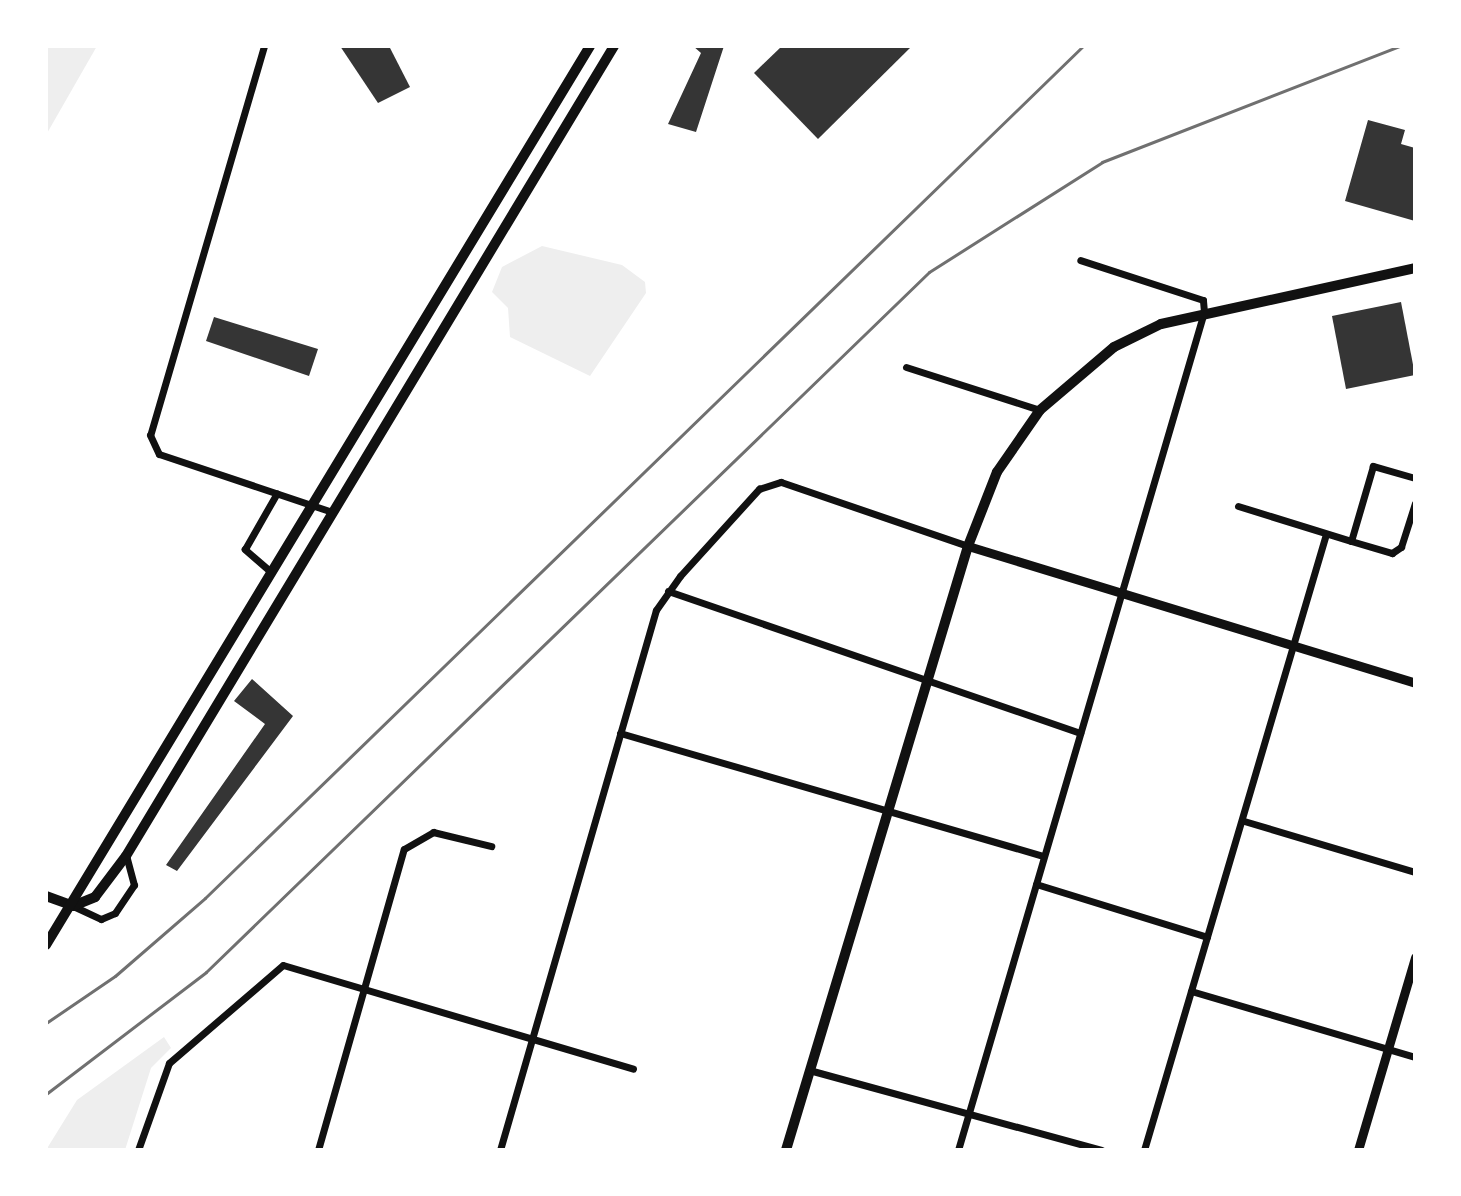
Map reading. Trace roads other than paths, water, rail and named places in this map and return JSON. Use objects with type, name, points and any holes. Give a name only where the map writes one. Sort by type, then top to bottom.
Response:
[{"type":"main road","points":[[46,945],[73,906],[310,505],[590,46]]},
{"type":"main road","points":[[46,896],[73,906],[95,897],[126,856],[614,46]]},
{"type":"main road","points":[[786,1150],[968,546],[997,472],[1040,410],[1114,347],[1204,312],[1415,268]]},
{"type":"street","points":[[264,46],[150,435],[159,454],[332,512]]},
{"type":"street","points":[[958,1150],[1204,312],[1203,300],[1080,260]]},
{"type":"street","points":[[906,367],[1040,410]]},
{"type":"street","points":[[1351,541],[1373,466],[1415,478]]},
{"type":"street","points":[[500,1150],[620,733],[668,591],[768,484],[794,483],[968,546],[1415,683]]},
{"type":"street","points":[[271,572],[245,549],[277,493]]},
{"type":"street","points":[[1238,506],[1392,553],[1401,547],[1415,503]]},
{"type":"street","points":[[1144,1150],[1244,821],[1326,534]]},
{"type":"street","points":[[668,591],[1080,733]]},
{"type":"street","points":[[620,733],[1044,856]]},
{"type":"street","points":[[1244,821],[1415,872]]},
{"type":"street","points":[[318,1150],[404,849],[433,832],[491,846]]},
{"type":"street","points":[[73,906],[101,919],[115,913],[134,885],[126,856]]},
{"type":"street","points":[[1036,884],[1207,937]]},
{"type":"street","points":[[1358,1150],[1385,1048],[1415,957]]},
{"type":"street","points":[[141,1149],[169,1063],[283,965],[633,1069]]},
{"type":"street","points":[[1191,991],[1415,1057]]},
{"type":"street","points":[[809,1070],[1101,1150]]},
{"type":"railway","points":[[46,1023],[115,976],[205,898],[1083,46]]},
{"type":"railway","points":[[46,1094],[206,972],[929,272],[1102,162],[1399,46]]}]
